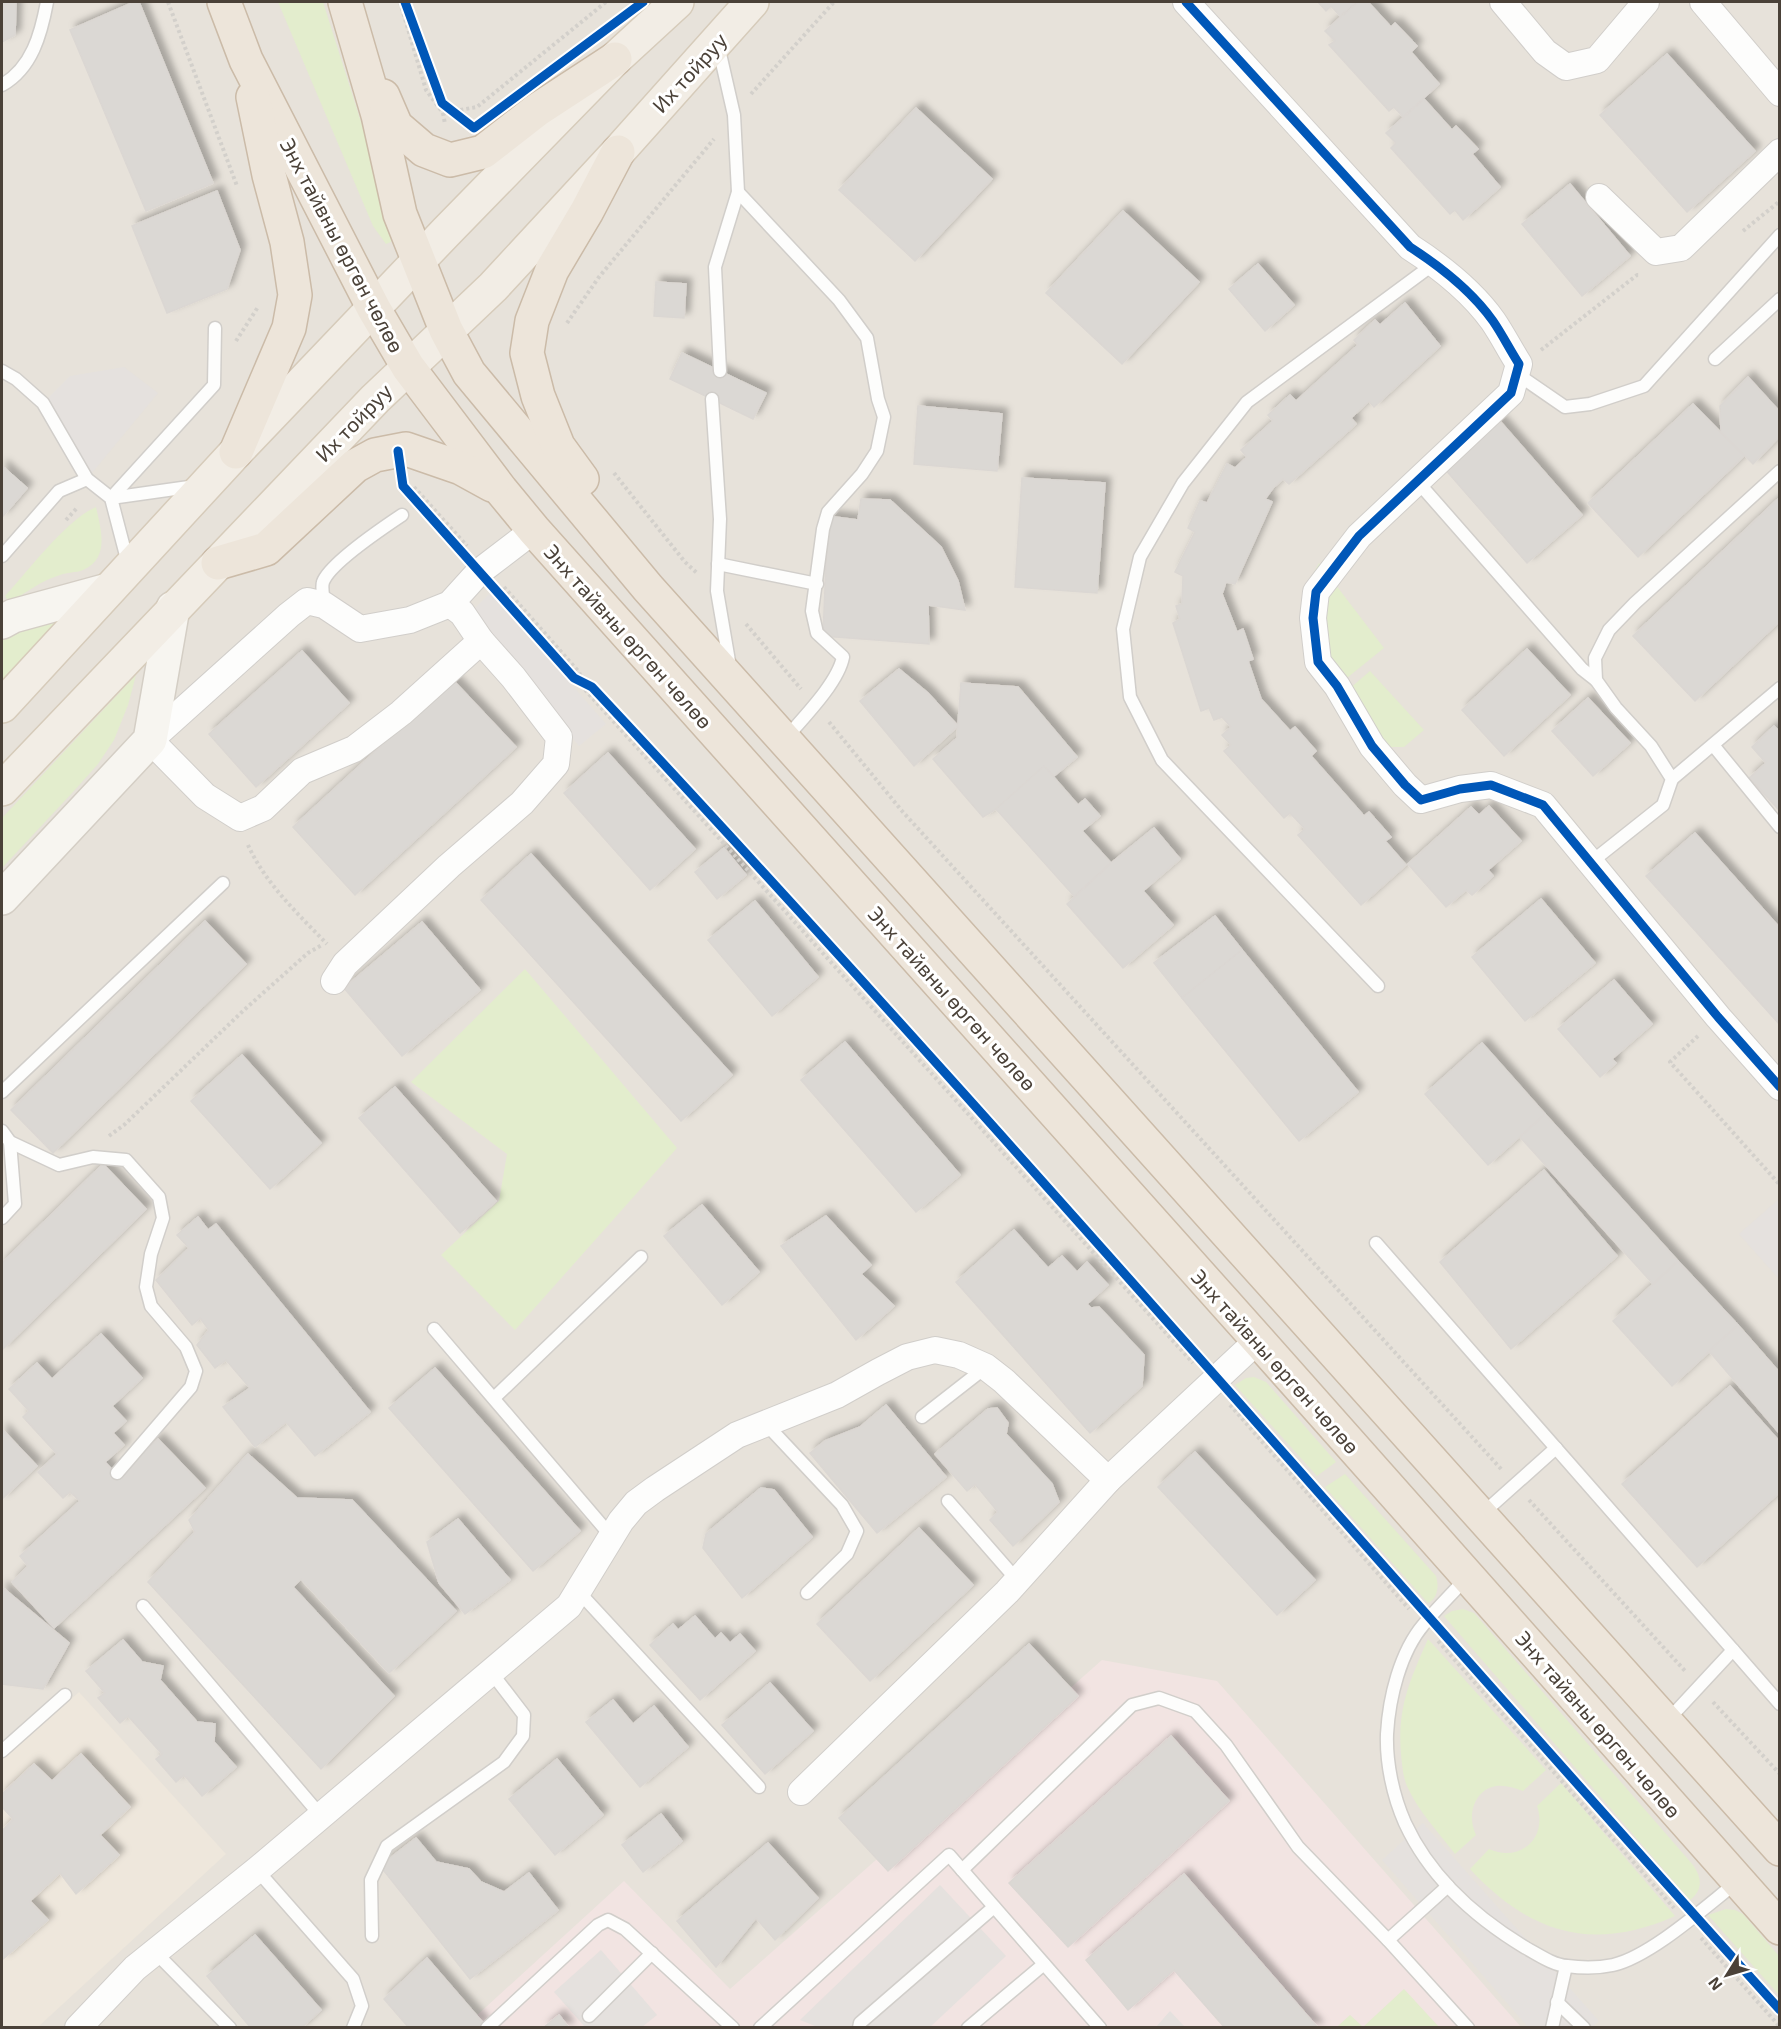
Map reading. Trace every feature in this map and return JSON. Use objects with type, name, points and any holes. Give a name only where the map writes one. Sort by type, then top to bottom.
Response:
[{"type":"highway","name":"Энх тайвны өргөн чөлөө","points":[[224,2],[246,60],[374,309],[408,367],[501,490],[534,530],[1258,1340],[1779,1928]]},
{"type":"highway","points":[[349,15],[396,126],[424,150],[450,160],[483,152],[537,110],[615,59]]},
{"type":"highway","points":[[349,15],[378,115],[400,214],[446,330],[469,373],[648,588],[1779,1848]]},
{"type":"highway","points":[[236,452],[289,328],[295,295],[287,242],[269,175],[246,60]]},
{"type":"highway","points":[[618,152],[552,270],[532,321],[527,353],[538,396],[558,446],[611,519],[648,588]]},
{"type":"highway","points":[[218,562],[266,549],[355,466],[375,455],[406,449],[461,468],[501,490]]},
{"type":"main road","points":[[2,706],[205,485],[418,262],[615,59],[677,2]]},
{"type":"main road","name":"Их тойруу","points":[[2,789],[173,608],[408,367],[493,287],[752,2]]},
{"type":"street","points":[[1185,2],[1410,247],[1435,263],[1466,289],[1492,320],[1519,364],[1511,393],[1359,536],[1316,592],[1313,618],[1318,662],[1337,686],[1372,746],[1421,800],[1460,789],[1491,785],[1543,804],[1718,1017],[1779,1087]]},
{"type":"street","points":[[1503,2],[1545,52],[1566,67],[1597,60],[1646,2]]},
{"type":"street","points":[[1702,2],[1779,93]]},
{"type":"street","points":[[1599,197],[1656,252],[1681,248],[1779,152]]},
{"type":"street","points":[[2,898],[150,740],[307,601],[324,605],[360,629],[410,620],[450,604],[482,569],[534,530]]},
{"type":"street","points":[[2,622],[13,616],[118,579]]},
{"type":"street","points":[[340,973],[449,866],[522,803],[556,764],[559,737],[513,677],[481,641],[462,613],[450,604]]},
{"type":"street","points":[[150,740],[173,608]]},
{"type":"street","points":[[150,740],[205,796],[240,818],[263,808],[302,771],[354,749],[481,641]]},
{"type":"street","points":[[801,1792],[1017,1580],[1108,1480],[1258,1340]]},
{"type":"street","points":[[78,2028],[135,1968],[257,1870],[569,1606],[611,1536],[636,1503],[737,1435],[837,1395],[907,1357],[935,1350],[959,1355],[986,1367],[1004,1381],[1108,1480]]},
{"type":"lane","points":[[2,85],[23,67],[33,51],[47,2]]},
{"type":"lane","points":[[717,40],[734,115],[738,192],[715,267],[720,371]]},
{"type":"lane","points":[[738,192],[839,300],[867,338],[878,399],[884,417],[877,451],[862,474],[828,512],[823,529],[812,611],[817,633],[843,657],[841,666],[815,705],[785,740]]},
{"type":"lane","points":[[1517,374],[1565,407],[1590,404],[1644,386],[1779,235]]},
{"type":"lane","points":[[1378,986],[1162,760],[1130,697],[1122,629],[1140,557],[1183,483],[1247,402],[1435,263]]},
{"type":"lane","points":[[1715,359],[1779,299]]},
{"type":"lane","points":[[118,579],[111,498],[214,385],[215,328]]},
{"type":"lane","points":[[2,371],[16,379],[43,403],[87,479],[111,498],[205,485]]},
{"type":"lane","points":[[712,399],[720,519],[717,591],[732,681]]},
{"type":"lane","points":[[1596,680],[1595,658],[1609,630],[1635,603],[1779,471]]},
{"type":"lane","points":[[2,556],[59,491],[87,479]]},
{"type":"lane","points":[[1417,482],[1582,669],[1596,680],[1616,708],[1651,746],[1672,779]]},
{"type":"lane","points":[[324,605],[323,583],[329,573],[357,546],[402,514]]},
{"type":"lane","points":[[718,564],[817,584]]},
{"type":"lane","points":[[1590,863],[1662,805],[1672,779],[1779,688]]},
{"type":"lane","points":[[1713,745],[1779,827]]},
{"type":"lane","points":[[2,1092],[223,883]]},
{"type":"lane","points":[[2,1131],[10,1142],[59,1165],[93,1156],[126,1160],[159,1197],[163,1218],[151,1254],[146,1287],[151,1306],[186,1347],[195,1371],[191,1387],[117,1473]]},
{"type":"lane","points":[[2,1218],[15,1204],[10,1142]]},
{"type":"lane","points":[[1376,1243],[1779,1704]]},
{"type":"lane","points":[[494,1398],[641,1257]]},
{"type":"lane","points":[[434,1329],[611,1536]]},
{"type":"lane","points":[[922,1416],[986,1367]]},
{"type":"lane","points":[[766,1424],[842,1505],[857,1531],[847,1554],[807,1593]]},
{"type":"lane","points":[[1481,1516],[1556,1448]]},
{"type":"lane","points":[[948,1501],[1017,1580]]},
{"type":"lane","points":[[1468,1576],[1412,1641],[1400,1669],[1387,1733],[1388,1763],[1405,1823],[1424,1856],[1448,1886],[1477,1915],[1514,1941],[1543,1958],[1566,1966],[1613,1965],[1635,1956],[1691,1919],[1738,1881]]},
{"type":"lane","points":[[578,1591],[759,1787]]},
{"type":"lane","points":[[143,1606],[321,1816]]},
{"type":"lane","points":[[1666,1722],[1732,1650]]},
{"type":"lane","points":[[372,1936],[371,1880],[387,1846],[504,1762],[523,1736],[524,1715],[490,1672]]},
{"type":"lane","points":[[2,1750],[64,1695]]},
{"type":"lane","points":[[962,1870],[1132,1705],[1159,1698],[1195,1711],[1226,1745],[1298,1847],[1388,1940],[1468,2028]]},
{"type":"lane","points":[[759,2028],[949,1855],[1100,2028]]},
{"type":"lane","points":[[257,1870],[353,1979],[362,2006],[353,2028]]},
{"type":"lane","points":[[1388,1940],[1448,1886]]},
{"type":"lane","points":[[859,2028],[860,2024],[994,1906]]},
{"type":"lane","points":[[487,2028],[598,1924],[608,1920],[625,1929],[733,2028]]},
{"type":"lane","points":[[155,1952],[230,2028]]},
{"type":"lane","points":[[589,2016],[652,1953]]},
{"type":"lane","points":[[968,2028],[1044,1964]]},
{"type":"lane","points":[[1552,2028],[1566,1966]]},
{"type":"lane","points":[[1557,2002],[1584,2028]]},
{"type":"path","points":[[168,2],[240,195]]},
{"type":"path","points":[[400,2],[426,90],[443,112],[477,106],[606,2]]},
{"type":"path","points":[[405,2],[442,103],[466,121]]},
{"type":"path","points":[[566,326],[599,277],[775,66],[834,2]]},
{"type":"path","points":[[1736,237],[1779,201]]},
{"type":"path","points":[[1535,354],[1636,275],[1648,275]]},
{"type":"path","points":[[398,451],[403,486],[482,569]]},
{"type":"path","points":[[610,468],[685,562],[717,591]]},
{"type":"path","points":[[412,484],[574,678],[592,687],[709,812]]},
{"type":"path","points":[[582,682],[586,691],[1359,1537]]},
{"type":"path","points":[[902,811],[1779,1774]]},
{"type":"path","points":[[240,818],[243,835],[255,860],[296,913],[325,943],[340,973]]},
{"type":"path","points":[[780,891],[1691,1919],[1779,2027]]},
{"type":"path","points":[[93,1156],[105,1140],[124,1125],[244,1010],[309,953],[325,943]]},
{"type":"path","points":[[1718,1017],[1670,1062],[1779,1185]]},
{"type":"path","points":[[1427,1621],[1578,1784]]},
{"type":"path","points":[[1586,1793],[1617,1828]]},
{"type":"path","points":[[1625,1837],[1640,1854]]},
{"type":"path","points":[[1664,1881],[1691,1919],[1718,1941]]},
{"type":"shaded area","points":[[2,2],[1779,2],[1779,2027],[2,2028]]},
{"type":"shaded area","points":[[124,367],[158,393],[87,479],[43,403],[70,376]]},
{"type":"shaded area","points":[[491,592],[606,724],[579,746],[469,614]]},
{"type":"shaded area","points":[[1779,1199],[1779,1279],[1739,1234]]},
{"type":"shaded area","points":[[1102,1660],[1217,1681],[1521,2027],[463,2028],[624,1881],[730,1989]]},
{"type":"shaded area","points":[[79,1692],[226,1854],[38,2027],[2,2027],[2,1760]]},
{"type":"shaded area","points":[[1423,1823],[1599,2021],[1592,2027],[1528,2027],[1382,1860]]},
{"type":"shaded area","points":[[940,1885],[1006,1956],[930,2027],[820,2028],[800,2020]]},
{"type":"shaded area","points":[[601,1950],[657,2015],[642,2027],[585,2027],[554,1992]]},
{"type":"shaded area","points":[[1170,2011],[1185,2027],[1156,2027]]},
{"type":"green space","points":[[278,2],[323,2],[386,201],[391,242],[386,244],[373,226]]},
{"type":"green space","points":[[96,507],[102,543],[92,565],[80,571],[46,580],[10,603],[5,596],[48,547],[84,513]]},
{"type":"green space","points":[[1319,563],[1384,648],[1337,686],[1307,585]]},
{"type":"green space","points":[[65,612],[2,681],[2,641],[7,635]]},
{"type":"green space","points":[[1370,671],[1424,730],[1404,747],[1391,747],[1377,736],[1341,696]]},
{"type":"green space","points":[[136,675],[128,705],[114,740],[98,764],[2,868],[2,818]]},
{"type":"green space","points":[[525,969],[677,1148],[515,1330],[441,1255],[499,1201],[507,1154],[411,1082]]},
{"type":"green space","points":[[1254,1377],[1266,1382],[1336,1462],[1317,1476],[1235,1385],[1246,1378]]},
{"type":"green space","points":[[1345,1474],[1436,1576],[1437,1591],[1428,1603],[1325,1487]]},
{"type":"green space","points":[[1463,1609],[1474,1613],[1693,1865],[1700,1884],[1690,1900],[1444,1616],[1452,1611]]},
{"type":"green space","points":[[1428,1639],[1546,1770],[1523,1791],[1496,1786],[1482,1793],[1472,1813],[1476,1835],[1455,1854],[1417,1804],[1406,1782],[1402,1767],[1400,1738],[1403,1708],[1410,1681]]},
{"type":"green space","points":[[1561,1783],[1675,1916],[1645,1927],[1616,1933],[1589,1934],[1564,1930],[1539,1922],[1515,1909],[1492,1891],[1470,1869],[1489,1849],[1511,1853],[1529,1845],[1538,1828],[1537,1806]]},
{"type":"green space","points":[[1726,1909],[1743,1914],[1779,1956],[1779,1995],[1708,1915]]},
{"type":"green space","points":[[1404,1989],[1439,2027],[1339,2028],[1338,2026],[1350,2015],[1363,2027]]},
{"type":"building","points":[[2,2],[16,2],[15,35],[2,42]]},
{"type":"building","points":[[134,2],[139,2],[213,183],[146,211],[70,30]]},
{"type":"building","points":[[1318,2],[1356,2],[1340,16],[1331,6],[1326,11]]},
{"type":"building","points":[[1358,2],[1368,2],[1391,27],[1395,23],[1417,46],[1411,52],[1439,84],[1403,117],[1394,107],[1389,111],[1329,45],[1335,41],[1325,31]]},
{"type":"building","points":[[1667,54],[1755,151],[1687,212],[1600,115]]},
{"type":"building","points":[[1424,99],[1452,130],[1456,126],[1478,149],[1472,154],[1500,187],[1463,220],[1455,210],[1450,214],[1391,148],[1396,143],[1386,133]]},
{"type":"building","points":[[916,108],[992,179],[915,261],[839,190]]},
{"type":"building","points":[[1570,184],[1630,256],[1582,296],[1522,224]]},
{"type":"building","points":[[217,191],[240,250],[227,289],[167,313],[132,226]]},
{"type":"building","points":[[1123,211],[1199,282],[1122,364],[1046,293]]},
{"type":"building","points":[[1258,264],[1294,305],[1265,331],[1229,289]]},
{"type":"building","points":[[656,282],[686,284],[684,318],[654,316]]},
{"type":"building","points":[[1405,303],[1440,346],[1374,407],[1369,401],[1351,418],[1356,424],[1289,484],[1283,479],[1273,488],[1265,499],[1272,502],[1235,584],[1226,582],[1222,594],[1237,632],[1243,629],[1253,659],[1248,661],[1261,699],[1290,731],[1295,727],[1316,751],[1311,756],[1364,816],[1369,812],[1391,837],[1385,841],[1406,865],[1361,905],[1298,835],[1305,829],[1290,813],[1284,818],[1224,751],[1231,745],[1222,735],[1231,727],[1222,717],[1214,720],[1209,708],[1201,711],[1173,623],[1180,619],[1176,606],[1182,604],[1183,576],[1175,572],[1195,532],[1188,528],[1200,501],[1207,503],[1227,464],[1235,468],[1247,457],[1241,450],[1273,421],[1268,415],[1290,395],[1296,401],[1358,345],[1354,340],[1375,320],[1380,325]]},
{"type":"building","points":[[682,353],[766,393],[753,419],[670,379]]},
{"type":"building","points":[[1748,377],[1780,412],[1780,436],[1753,464],[1721,432],[1720,406]]},
{"type":"building","points":[[1693,404],[1744,456],[1638,557],[1588,503]]},
{"type":"building","points":[[918,406],[1002,414],[997,471],[914,464]]},
{"type":"building","points":[[1499,420],[1582,515],[1527,563],[1444,468]]},
{"type":"building","points":[[2,466],[27,488],[2,517]]},
{"type":"building","points":[[2,466],[27,488],[2,517]]},
{"type":"building","points":[[1022,478],[1105,483],[1097,593],[1015,587]]},
{"type":"building","points":[[1780,497],[1780,621],[1695,701],[1633,636]]},
{"type":"building","points":[[861,499],[890,500],[941,547],[958,581],[965,610],[928,605],[929,644],[823,636],[828,516],[858,520]]},
{"type":"building","points":[[1527,649],[1570,695],[1504,756],[1462,710]]},
{"type":"building","points":[[302,651],[349,703],[256,787],[209,734]]},
{"type":"building","points":[[899,669],[928,693],[958,726],[914,766],[860,701]]},
{"type":"building","points":[[453,680],[516,747],[355,895],[293,827]]},
{"type":"building","points":[[961,683],[1018,687],[1077,757],[1054,776],[1044,766],[996,809],[983,817],[933,759],[957,738]]},
{"type":"building","points":[[1588,698],[1630,743],[1593,776],[1552,731]]},
{"type":"building","points":[[1774,726],[1780,732],[1780,811],[1749,778],[1766,763],[1752,747]]},
{"type":"building","points":[[608,753],[695,849],[650,890],[564,793]]},
{"type":"building","points":[[1044,766],[1078,805],[1085,799],[1100,816],[1082,831],[1111,863],[1074,896],[996,809]]},
{"type":"building","points":[[1489,806],[1521,841],[1488,870],[1493,876],[1472,895],[1466,890],[1446,907],[1408,864],[1471,807],[1479,815]]},
{"type":"building","points":[[1154,828],[1180,859],[1143,891],[1173,925],[1123,968],[1067,904],[1111,863]]},
{"type":"building","points":[[1695,833],[1780,928],[1780,1025],[1646,876]]},
{"type":"building","points":[[724,848],[746,875],[717,899],[695,872]]},
{"type":"building","points":[[531,854],[732,1075],[681,1121],[481,900]]},
{"type":"building","points":[[1541,899],[1595,963],[1525,1021],[1472,957]]},
{"type":"building","points":[[755,901],[818,977],[772,1016],[708,940]]},
{"type":"building","points":[[1215,916],[1242,950],[1182,998],[1154,963]]},
{"type":"building","points":[[205,921],[246,964],[53,1153],[11,1110]]},
{"type":"building","points":[[422,922],[480,990],[402,1056],[344,988]]},
{"type":"building","points":[[1242,950],[1358,1092],[1299,1141],[1182,998]]},
{"type":"building","points":[[1614,980],[1652,1024],[1612,1059],[1616,1063],[1600,1077],[1558,1029]]},
{"type":"building","points":[[845,1042],[960,1175],[916,1212],[801,1080]]},
{"type":"building","points":[[1482,1043],[1545,1114],[1488,1165],[1425,1094]]},
{"type":"building","points":[[242,1055],[321,1143],[270,1189],[191,1101]]},
{"type":"building","points":[[395,1087],[496,1201],[460,1233],[359,1118]]},
{"type":"building","points":[[1545,1114],[1678,1261],[1653,1284],[1520,1137]]},
{"type":"building","points":[[103,1164],[146,1209],[2,1350],[2,1263]]},
{"type":"building","points":[[1544,1170],[1617,1256],[1511,1349],[1440,1262]]},
{"type":"building","points":[[702,1205],[759,1272],[722,1305],[664,1236]]},
{"type":"building","points":[[826,1216],[871,1265],[861,1274],[894,1306],[856,1340],[781,1246]]},
{"type":"building","points":[[198,1217],[208,1230],[216,1224],[370,1412],[315,1456],[286,1422],[255,1447],[223,1407],[250,1388],[226,1360],[215,1368],[197,1345],[209,1330],[200,1318],[192,1325],[156,1280],[189,1248],[177,1235]]},
{"type":"building","points":[[1014,1230],[1048,1268],[1062,1256],[1077,1272],[1087,1262],[1108,1285],[1087,1304],[1091,1308],[1099,1307],[1144,1355],[1142,1386],[1090,1433],[956,1282]]},
{"type":"building","points":[[1678,1261],[1738,1325],[1672,1386],[1613,1321]]},
{"type":"building","points":[[1738,1325],[1780,1373],[1780,1434],[1709,1351]]},
{"type":"building","points":[[101,1334],[142,1378],[112,1406],[126,1421],[113,1433],[124,1445],[105,1462],[118,1476],[158,1439],[205,1488],[54,1628],[12,1582],[28,1566],[20,1556],[80,1501],[70,1492],[63,1498],[38,1472],[57,1454],[23,1417],[29,1411],[9,1389],[37,1363],[52,1379]]},
{"type":"building","points":[[435,1368],[580,1531],[533,1571],[389,1408]]},
{"type":"building","points":[[1730,1386],[1780,1442],[1780,1492],[1697,1567],[1622,1484]]},
{"type":"building","points":[[886,1405],[946,1477],[877,1533],[810,1453],[825,1441],[860,1427]]},
{"type":"building","points":[[997,1408],[1008,1423],[1006,1434],[1052,1484],[1059,1502],[1013,1546],[990,1520],[998,1512],[975,1484],[967,1491],[935,1454],[988,1409]]},
{"type":"building","points":[[2,1429],[37,1466],[2,1499]]},
{"type":"building","points":[[1195,1452],[1315,1580],[1277,1615],[1158,1487]]},
{"type":"building","points":[[248,1454],[297,1498],[352,1500],[456,1611],[389,1673],[301,1579],[293,1587],[394,1696],[321,1769],[148,1582],[195,1532],[189,1520]]},
{"type":"building","points":[[761,1488],[774,1490],[812,1537],[742,1598],[703,1548],[706,1534]]},
{"type":"building","points":[[458,1519],[510,1580],[465,1614],[439,1583],[427,1542]]},
{"type":"building","points":[[919,1528],[973,1585],[870,1681],[817,1624]]},
{"type":"building","points":[[2,1587],[69,1643],[43,1689],[2,1684]]},
{"type":"building","points":[[695,1616],[715,1639],[721,1633],[730,1643],[740,1634],[755,1651],[700,1700],[650,1645],[673,1624],[678,1630]]},
{"type":"building","points":[[123,1640],[142,1662],[163,1666],[160,1680],[197,1722],[215,1724],[214,1742],[236,1767],[202,1796],[184,1775],[176,1782],[156,1759],[162,1754],[128,1716],[120,1723],[98,1698],[105,1693],[86,1671]]},
{"type":"building","points":[[1029,1644],[1078,1696],[888,1871],[839,1818]]},
{"type":"building","points":[[770,1683],[813,1731],[765,1774],[722,1725]]},
{"type":"building","points":[[613,1700],[633,1724],[654,1706],[688,1747],[640,1787],[586,1722]]},
{"type":"building","points":[[1171,1736],[1229,1801],[1068,1947],[1009,1883]]},
{"type":"building","points":[[81,1754],[130,1807],[100,1835],[119,1855],[76,1894],[60,1873],[30,1901],[48,1920],[3,1959],[2,1831],[13,1819],[2,1807],[2,1794],[34,1764],[52,1781]]},
{"type":"building","points":[[557,1759],[603,1815],[555,1855],[509,1799]]},
{"type":"building","points":[[661,1814],[682,1841],[643,1872],[622,1845]]},
{"type":"building","points":[[416,1838],[436,1862],[469,1869],[481,1882],[504,1892],[529,1873],[558,1910],[470,1979],[380,1866]]},
{"type":"building","points":[[768,1843],[818,1898],[775,1940],[756,1918],[716,1967],[677,1921]]},
{"type":"building","points":[[1184,1874],[1318,2028],[1225,2028],[1174,1970],[1128,2010],[1086,1960]]},
{"type":"building","points":[[255,1935],[321,2010],[301,2028],[251,2028],[207,1976]]},
{"type":"building","points":[[427,1958],[484,2024],[480,2028],[409,2028],[384,1999]]},
{"type":"building","points":[[559,2015],[569,2028],[543,2028]]},
{"type":"cycle path","points":[[405,2],[442,103],[474,128],[643,2]]},
{"type":"cycle path","points":[[1186,2],[1410,247],[1444,271],[1475,299],[1493,321],[1519,364],[1511,393],[1359,536],[1316,592],[1313,618],[1318,662],[1337,686],[1372,746],[1421,800],[1460,789],[1491,785],[1543,805],[1718,1017],[1780,1087]]},
{"type":"cycle path","points":[[398,451],[403,486],[574,678],[592,687],[893,1015],[1780,2010]]}]
